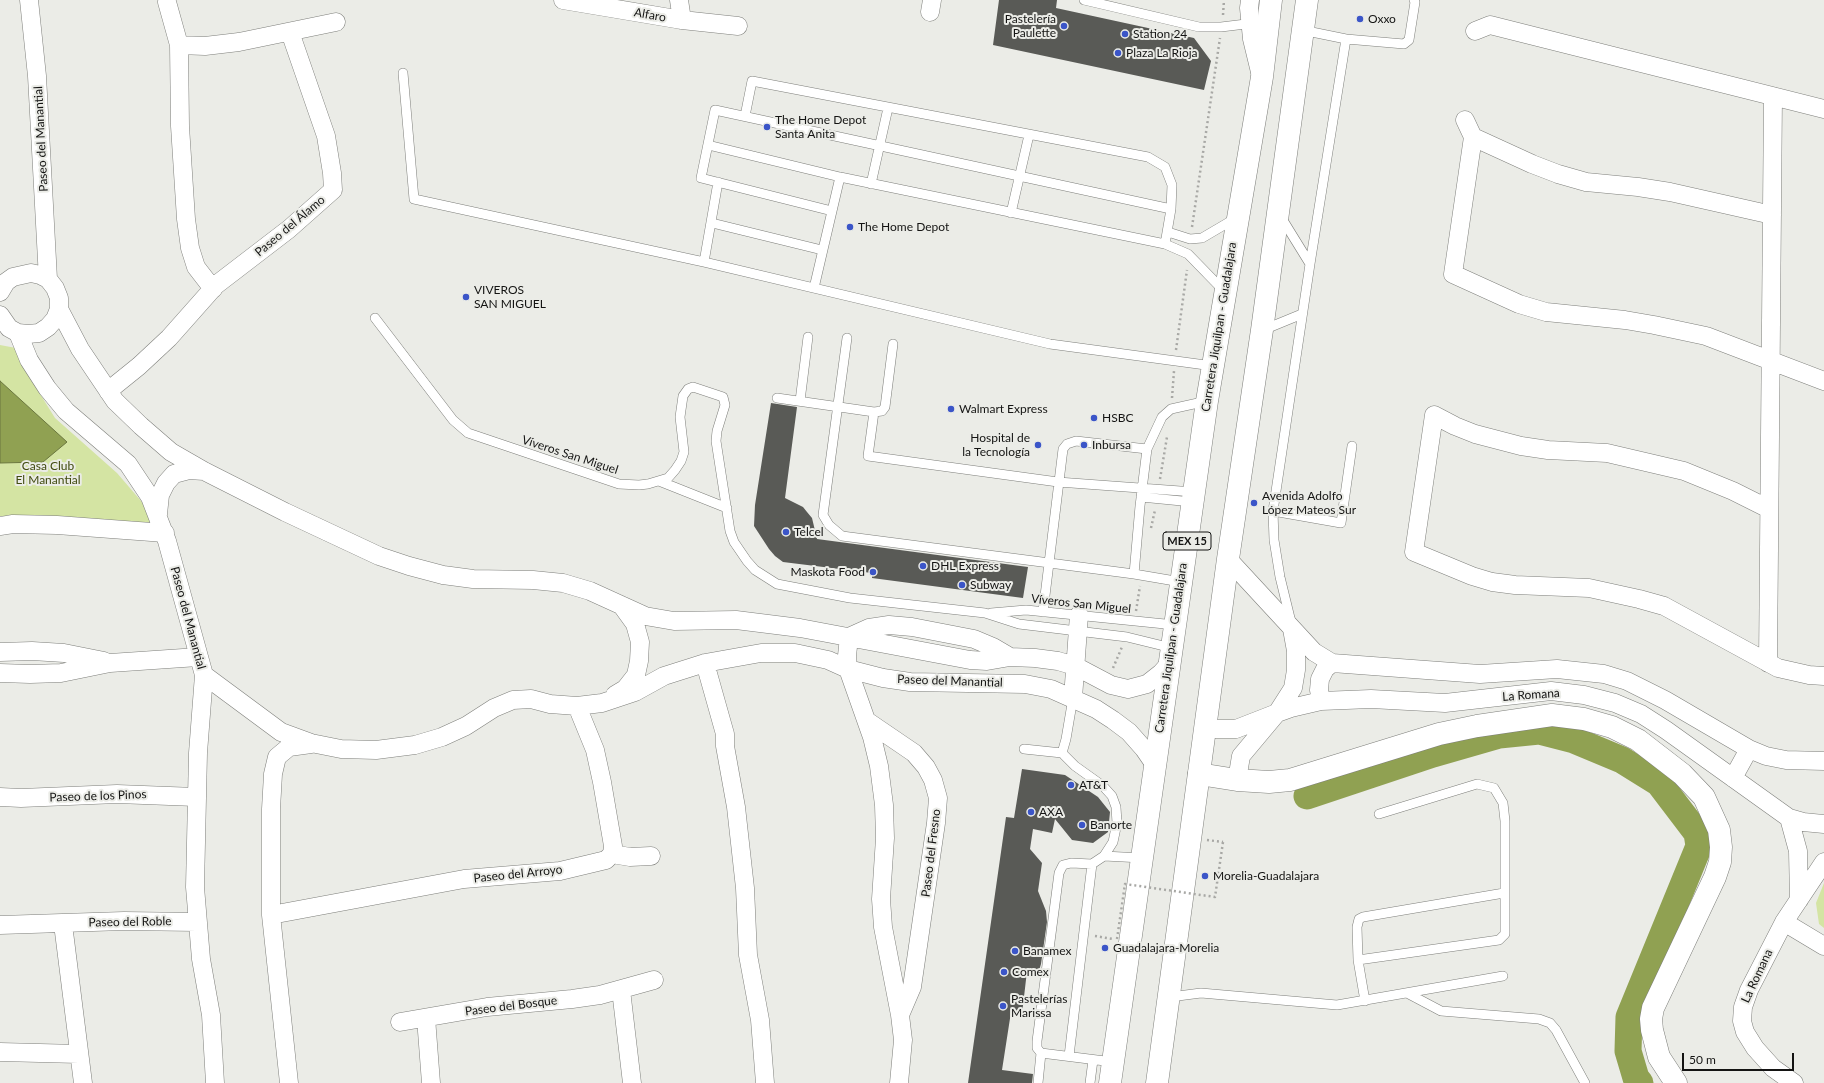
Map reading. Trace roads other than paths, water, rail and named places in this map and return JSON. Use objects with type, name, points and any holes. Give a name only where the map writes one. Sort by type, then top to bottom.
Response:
[{"type":"main road","points":[[1157,1083],[1170,997],[1228,559],[1262,330],[1307,0]]},
{"type":"main road","name":"Carretera Jiquilpan - Guadalajara","points":[[1110,1083],[1103,1061],[1142,858],[1206,401],[1262,77],[1264,15]]},
{"type":"main road","points":[[1199,774],[1237,780],[1269,782],[1290,780],[1314,774],[1439,734],[1492,723],[1552,715],[1584,719],[1612,727],[1638,740],[1659,754],[1682,774],[1704,797],[1719,830],[1721,847],[1720,862],[1715,877],[1653,1008],[1652,1025],[1655,1043],[1659,1056],[1676,1083]]},
{"type":"street","name":"Paseo del Manantial","points":[[29,0],[37,76],[48,279],[55,288],[59,298],[59,309],[80,349],[115,401],[171,452],[204,471],[285,512],[379,556],[409,566],[443,575],[473,579],[533,580],[563,583],[590,591],[644,616],[674,621],[736,620],[800,628],[970,660],[987,661],[1010,657],[1035,658],[1075,666],[1106,683],[1124,688],[1138,687],[1154,678],[1170,656]]},
{"type":"street","name":"Alfaro","points":[[563,0],[682,20],[738,26]]},
{"type":"street","points":[[678,0],[682,20]]},
{"type":"street","points":[[1250,0],[1264,15]]},
{"type":"street","points":[[167,2],[179,45],[180,126],[186,219],[190,248],[196,267],[213,289]]},
{"type":"street","points":[[179,45],[205,46],[239,42],[336,22]]},
{"type":"street","points":[[1475,31],[1490,25],[1824,109]]},
{"type":"street","name":"Paseo del Álamo","points":[[108,391],[139,366],[169,338],[213,289],[289,229],[333,190],[326,136],[290,32]]},
{"type":"street","points":[[1768,663],[1773,96]]},
{"type":"street","points":[[1466,120],[1474,137],[1448,277],[1519,304],[1546,312],[1654,325],[1706,336],[1824,381]]},
{"type":"street","points":[[1474,137],[1538,166],[1586,182],[1670,192],[1772,215]]},
{"type":"street","points":[[0,292],[6,282],[13,277],[22,274],[36,274],[48,279]]},
{"type":"street","points":[[1,319],[9,328],[28,334],[39,332],[48,327],[55,319],[59,309]]},
{"type":"street","name":"Paseo del Manantial","points":[[18,332],[29,360],[47,388],[66,411],[128,464],[144,487],[158,514],[187,610],[204,676],[281,732],[311,744],[341,749],[376,750],[415,745],[442,737],[466,726],[494,708],[513,700],[531,699],[550,704],[577,706],[602,703],[635,692],[664,676],[705,663],[760,653],[795,653],[828,660],[848,669],[883,678],[910,682],[1037,686],[1073,698],[1096,709],[1129,732],[1154,765]]},
{"type":"street","points":[[1769,510],[1734,491],[1684,471],[1607,452],[1548,450],[1521,446],[1475,434],[1434,415],[1414,552],[1472,576],[1492,582],[1515,585],[1589,588],[1658,604],[1690,619],[1778,668],[1809,675],[1824,676]]},
{"type":"street","points":[[158,514],[160,495],[166,483],[174,474],[189,470],[204,471]]},
{"type":"street","points":[[0,526],[13,524],[164,533]]},
{"type":"street","name":"La Romana","points":[[1228,559],[1314,652],[1332,663],[1480,674],[1557,669],[1604,674],[1627,681],[1659,696],[1749,749],[1766,756],[1786,760],[1824,761]]},
{"type":"street","points":[[602,703],[626,689],[636,675],[639,661],[640,642],[635,624],[621,605]]},
{"type":"street","points":[[1073,698],[1078,624]]},
{"type":"street","points":[[1237,780],[1241,756],[1277,713],[1293,688],[1296,670],[1296,651],[1292,629]]},
{"type":"street","points":[[849,637],[847,656],[848,669],[867,721],[879,766],[884,805],[885,838],[881,899],[883,927],[900,1014],[903,1040],[899,1083]]},
{"type":"street","points":[[0,652],[32,651],[64,653],[110,663]]},
{"type":"street","points":[[0,673],[61,673],[110,663],[198,657]]},
{"type":"street","points":[[705,663],[725,734],[733,743],[746,805],[749,841],[745,888],[748,955],[760,1020],[765,1083]]},
{"type":"street","points":[[1321,700],[1319,690],[1320,679],[1324,669],[1332,663]]},
{"type":"street","points":[[204,676],[196,796],[195,887],[201,959],[211,1015],[215,1083]]},
{"type":"street","name":"La Romana","points":[[1205,729],[1236,729],[1291,708],[1321,700],[1371,699],[1444,703],[1551,691],[1584,695],[1615,703],[1641,714],[1666,730],[1789,818],[1803,822],[1824,824]]},
{"type":"street","points":[[577,706],[595,750],[612,839],[612,854],[651,856]]},
{"type":"street","name":"Paseo del Fresno","points":[[867,721],[914,753],[926,767],[933,780],[938,798],[936,823],[912,987],[900,1014]]},
{"type":"street","points":[[289,1083],[271,915],[271,809],[273,774],[278,757],[289,747],[311,744]]},
{"type":"street","points":[[1733,778],[1749,749]]},
{"type":"street","name":"Paseo de los Pinos","points":[[0,797],[28,798],[117,794],[196,796]]},
{"type":"street","points":[[1789,818],[1798,851],[1799,900]]},
{"type":"street","name":"Paseo del Arroyo","points":[[271,915],[464,879],[560,871],[606,860],[612,854]]},
{"type":"street","name":"La Romana","points":[[1794,1083],[1773,1068],[1755,1048],[1745,1032],[1742,1020],[1743,1007],[1748,990],[1784,922],[1824,862]]},
{"type":"street","name":"Paseo del Roble","points":[[0,925],[62,924],[124,920],[198,922]]},
{"type":"street","points":[[1784,922],[1824,946]]},
{"type":"street","points":[[62,924],[83,1083]]},
{"type":"street","name":"Paseo del Bosque","points":[[400,1022],[487,1007],[572,999],[621,990],[654,980]]},
{"type":"street","points":[[621,990],[632,1083]]},
{"type":"street","points":[[426,1018],[431,1083]]},
{"type":"street","points":[[0,1052],[79,1054]]},
{"type":"lane","points":[[1084,0],[1199,27],[1221,27],[1264,15]]},
{"type":"lane","points":[[1302,30],[1346,39],[1404,44],[1409,40],[1415,2],[1414,0]]},
{"type":"lane","points":[[1292,629],[1280,577],[1274,540],[1273,512],[1302,314],[1346,39]]},
{"type":"lane","points":[[403,73],[414,199],[704,262],[1050,344],[1213,366]]},
{"type":"lane","points":[[745,116],[752,81],[1148,157],[1165,168],[1172,185],[1171,210],[1165,244]]},
{"type":"lane","points":[[871,184],[888,108]]},
{"type":"lane","points":[[832,211],[701,178],[714,110],[1171,210]]},
{"type":"lane","points":[[1011,213],[1029,135]]},
{"type":"lane","points":[[708,145],[871,184],[1165,244],[1188,254],[1224,292]]},
{"type":"lane","points":[[814,288],[840,177]]},
{"type":"lane","points":[[704,262],[718,182]]},
{"type":"lane","points":[[1278,213],[1310,264]]},
{"type":"lane","points":[[1168,232],[1190,239],[1202,238],[1237,217]]},
{"type":"lane","points":[[712,223],[822,250]]},
{"type":"lane","points":[[1262,330],[1302,314]]},
{"type":"lane","name":"Víveros San Miguel","points":[[375,318],[454,420],[468,433],[610,482],[639,485],[668,478],[683,457],[684,444],[680,417],[683,396],[688,389],[694,387],[722,396],[725,400],[725,405],[717,430],[716,441],[730,531],[740,552],[755,570],[777,584],[850,598],[985,613],[1026,610],[1043,612],[1078,624],[1127,637],[1170,656]]},
{"type":"lane","points":[[800,401],[808,336]]},
{"type":"lane","points":[[847,338],[823,515],[829,525],[842,536],[1134,574],[1181,582]]},
{"type":"lane","points":[[778,398],[874,412],[882,411],[885,407],[893,344]]},
{"type":"lane","points":[[1134,574],[1147,449],[1162,417],[1171,409],[1206,401]]},
{"type":"lane","points":[[874,412],[868,456],[1058,482],[1193,497]]},
{"type":"lane","points":[[1043,612],[1063,449],[1067,444],[1076,441],[1147,449]]},
{"type":"lane","points":[[1273,512],[1341,523],[1352,446]]},
{"type":"lane","points":[[659,481],[727,508]]},
{"type":"lane","name":"Víveros San Miguel","points":[[985,613],[1019,624],[1175,625]]},
{"type":"lane","points":[[1062,753],[1073,698]]},
{"type":"lane","points":[[1024,749],[1062,753],[1075,766],[1103,786],[1112,796],[1116,807],[1116,823],[1113,842],[1104,856],[1092,864],[1071,863],[1063,866],[1059,873],[1037,1041],[1037,1048],[1041,1053],[1038,1083]]},
{"type":"lane","points":[[1358,960],[1499,940],[1505,934],[1505,821],[1503,803],[1494,788],[1477,784],[1379,814]]},
{"type":"lane","points":[[1104,856],[1142,858]]},
{"type":"lane","points":[[1069,1056],[1092,864]]},
{"type":"lane","points":[[1365,1001],[1358,960],[1357,923],[1364,917],[1504,893]]},
{"type":"lane","points":[[1170,997],[1201,993],[1337,1005],[1407,994],[1503,976]]},
{"type":"lane","points":[[1407,994],[1441,1011],[1539,1019],[1550,1023],[1556,1030],[1585,1083]]},
{"type":"lane","points":[[1041,1053],[1103,1061],[1090,1083]]},
{"type":"waterway","points":[[1307,796],[1433,754],[1499,735],[1539,731],[1574,740],[1622,760],[1659,783],[1697,833],[1699,846],[1629,1017],[1628,1051],[1636,1078],[1640,1083]]},
{"type":"place","name":"Oxxo","points":[[1360,19]]},
{"type":"place","name":"Pastelería Paulette","points":[[1064,26]]},
{"type":"place","name":"Station 24","points":[[1125,34]]},
{"type":"place","name":"Plaza La Rioja","points":[[1118,53]]},
{"type":"place","name":"The Home Depot Santa Anita","points":[[767,127]]},
{"type":"place","name":"The Home Depot","points":[[850,227]]},
{"type":"place","name":"VIVEROS SAN MIGUEL","points":[[466,297]]},
{"type":"place","name":"Walmart Express","points":[[951,409]]},
{"type":"place","name":"HSBC","points":[[1094,418]]},
{"type":"place","name":"Hospital de la Tecnología","points":[[1038,445]]},
{"type":"place","name":"Inbursa","points":[[1084,445]]},
{"type":"place","name":"Avenida Adolfo López Mateos Sur","points":[[1254,503]]},
{"type":"place","name":"Telcel","points":[[786,532]]},
{"type":"place","name":"DHL Express","points":[[923,566]]},
{"type":"place","name":"Maskota Food","points":[[873,572]]},
{"type":"place","name":"Subway","points":[[962,585]]},
{"type":"place","name":"AT&T","points":[[1071,785]]},
{"type":"place","name":"AXA","points":[[1031,812]]},
{"type":"place","name":"Banorte","points":[[1082,825]]},
{"type":"place","name":"Morelia-Guadalajara","points":[[1205,876]]},
{"type":"place","name":"Guadalajara-Morelia","points":[[1105,948]]},
{"type":"place","name":"Banamex","points":[[1015,951]]},
{"type":"place","name":"Comex","points":[[1004,972]]},
{"type":"place","name":"Pastelerías Marissa","points":[[1003,1006]]},
{"type":"park label","name":"Casa Club El Manantial","points":[[48,473]]}]
